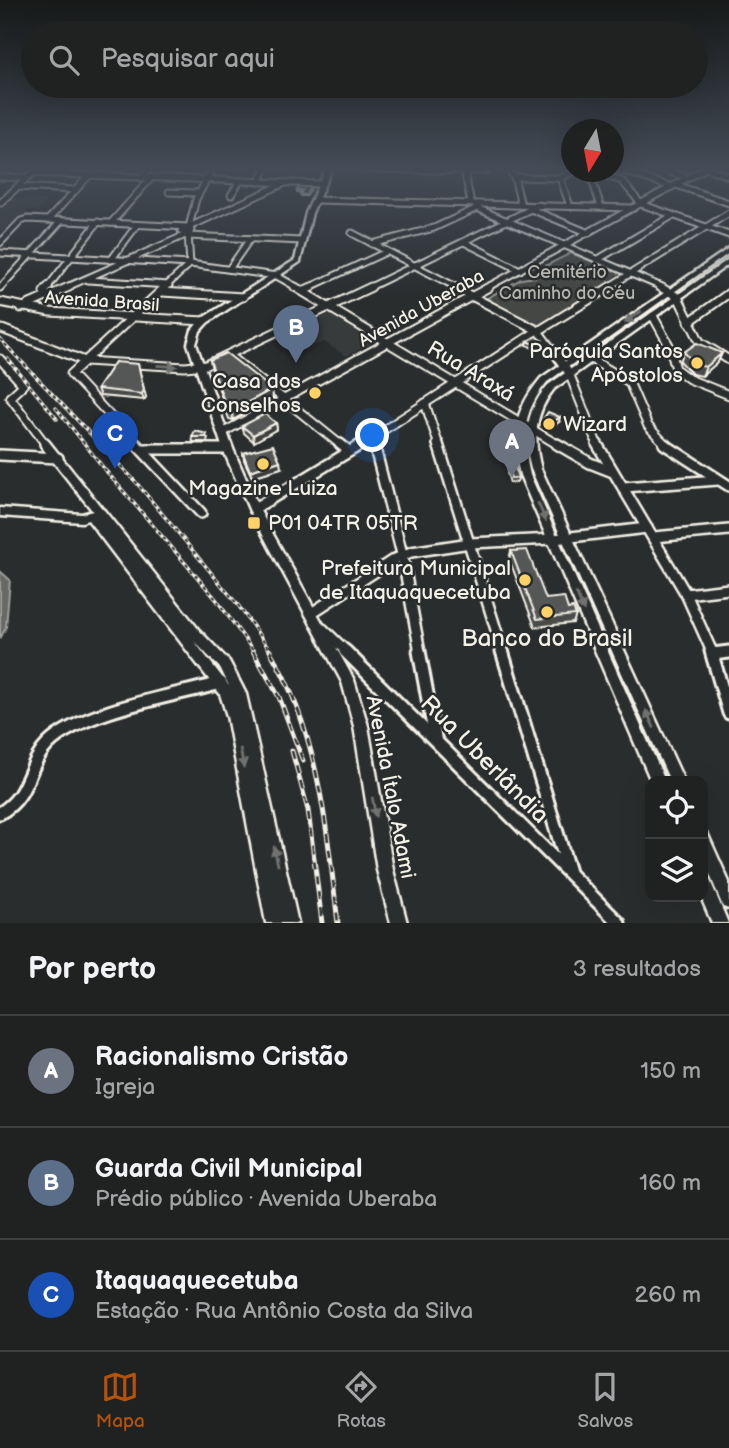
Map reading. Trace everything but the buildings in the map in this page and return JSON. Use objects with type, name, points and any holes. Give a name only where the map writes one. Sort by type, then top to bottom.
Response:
[{"type":"main road","points":[[204,321],[298,261],[312,211]]},
{"type":"main road","points":[[675,776],[536,469],[531,428],[540,400],[567,369],[729,250]]},
{"type":"main road","points":[[656,776],[525,475],[521,457],[520,422],[531,395],[544,380],[591,359],[729,261]]},
{"type":"main road","points":[[693,275],[703,279]]},
{"type":"main road","name":"Avenida Ítalo Adami","points":[[204,321],[192,340],[228,449],[254,509],[320,626],[340,653],[356,705],[385,870],[399,923]]},
{"type":"main road","points":[[0,512],[72,518],[95,512],[227,680],[247,723],[290,923]]},
{"type":"main road","points":[[227,680],[274,923]]},
{"type":"main road","points":[[620,693],[637,693]]},
{"type":"main road","points":[[708,852],[729,901]]},
{"type":"main road","points":[[708,895],[720,923]]},
{"type":"street","points":[[48,220],[56,211]]},
{"type":"street","points":[[111,223],[122,211]]},
{"type":"street","points":[[190,264],[186,232],[192,211]]},
{"type":"street","points":[[18,306],[228,211]]},
{"type":"street","points":[[372,244],[393,236],[434,228],[465,211]]},
{"type":"street","points":[[489,211],[564,247],[670,291],[678,298],[700,342],[729,360]]},
{"type":"street","points":[[2,330],[85,361],[200,367],[330,308],[530,211]]},
{"type":"street","points":[[543,211],[589,233]]},
{"type":"street","name":"Avenida Uberaba","points":[[222,433],[628,211]]},
{"type":"street","points":[[660,211],[729,235]]},
{"type":"street","points":[[254,509],[372,438],[729,213]]},
{"type":"street","points":[[597,260],[673,216]]},
{"type":"street","points":[[0,243],[21,221],[48,220],[138,225],[250,239],[303,241]]},
{"type":"street","points":[[0,288],[61,221]]},
{"type":"street","points":[[44,292],[98,222]]},
{"type":"street","points":[[18,306],[84,280],[120,260],[138,225]]},
{"type":"street","points":[[352,233],[538,332],[567,369],[593,438],[686,594],[713,654],[729,713]]},
{"type":"street","points":[[229,269],[250,239]]},
{"type":"street","points":[[464,243],[520,270]]},
{"type":"street","points":[[303,292],[386,252]]},
{"type":"street","points":[[0,253],[190,264],[277,276]]},
{"type":"street","points":[[190,264],[71,374],[201,513]]},
{"type":"street","name":"Rua Araxá","points":[[277,276],[590,463],[613,472]]},
{"type":"street","points":[[84,280],[169,285]]},
{"type":"street","points":[[162,292],[243,297]]},
{"type":"street","points":[[689,321],[729,293]]},
{"type":"street","name":"Avenida Brasil","points":[[0,302],[133,318],[204,321]]},
{"type":"street","points":[[653,316],[668,342],[676,369],[689,379],[729,395]]},
{"type":"street","points":[[229,355],[349,451]]},
{"type":"street","points":[[0,359],[23,385],[9,397]]},
{"type":"street","points":[[591,359],[629,382],[648,426],[660,441],[729,486]]},
{"type":"street","points":[[0,393],[9,397],[58,458],[95,512]]},
{"type":"street","points":[[425,403],[569,872]]},
{"type":"street","points":[[372,438],[402,554],[435,737]]},
{"type":"street","points":[[142,449],[228,449]]},
{"type":"street","points":[[0,455],[58,458]]},
{"type":"street","points":[[624,487],[719,480]]},
{"type":"street","points":[[313,612],[402,554],[470,543],[554,539],[647,528]]},
{"type":"street","points":[[654,537],[729,530]]},
{"type":"street","points":[[686,594],[729,589]]},
{"type":"street","points":[[713,654],[729,652]]},
{"type":"street","name":"Rua Uberlândia","points":[[340,653],[435,737],[619,923]]},
{"type":"street","points":[[0,813],[11,808],[26,790],[34,760],[53,738],[82,722],[227,680]]},
{"type":"shaded area","points":[[0,211],[27,211],[5,234],[0,233]]},
{"type":"shaded area","points":[[332,312],[379,340],[346,356],[324,342],[309,347],[303,343],[314,336],[302,327]]},
{"type":"shaded area","points":[[0,571],[10,580],[6,627],[0,639]]},
{"type":"green space","name":"Cemitério Caminho do Céu","points":[[571,253],[626,275],[537,327],[484,300],[521,279],[535,277],[539,269]]},
{"type":"waterway","points":[[125,258],[179,235]]},
{"type":"waterway","points":[[48,291],[117,262]]},
{"type":"waterway","points":[[28,300],[43,294]]},
{"type":"railway","points":[[0,339],[135,481],[238,605],[271,652]]},
{"type":"railway","points":[[8,359],[57,419]]},
{"type":"railway","points":[[56,408],[106,471],[216,599],[254,652]]},
{"type":"railway","points":[[253,651],[279,697],[303,761]]},
{"type":"railway","points":[[270,651],[287,682],[310,748],[325,818],[338,923]]},
{"type":"railway","points":[[292,751],[308,810],[322,923]]},
{"type":"place","name":"Guarda Civil Municipal","points":[[296,363]]},
{"type":"place","name":"Paróquia Santos Apóstolos","points":[[697,363]]},
{"type":"place","name":"Casa dos Conselhos","points":[[315,393]]},
{"type":"place","name":"Wizard","points":[[549,424]]},
{"type":"place","name":"Magazine Luiza","points":[[263,464]]},
{"type":"place","name":"Itaquaquecetuba","points":[[115,469]]},
{"type":"place","name":"Racionalismo Cristão","points":[[512,477]]},
{"type":"place","name":"P01 04TR 05TR","points":[[254,523]]},
{"type":"place","name":"Prefeitura Municipal de Itaquaquecetuba","points":[[525,580]]},
{"type":"place","name":"Banco do Brasil","points":[[547,612]]}]
